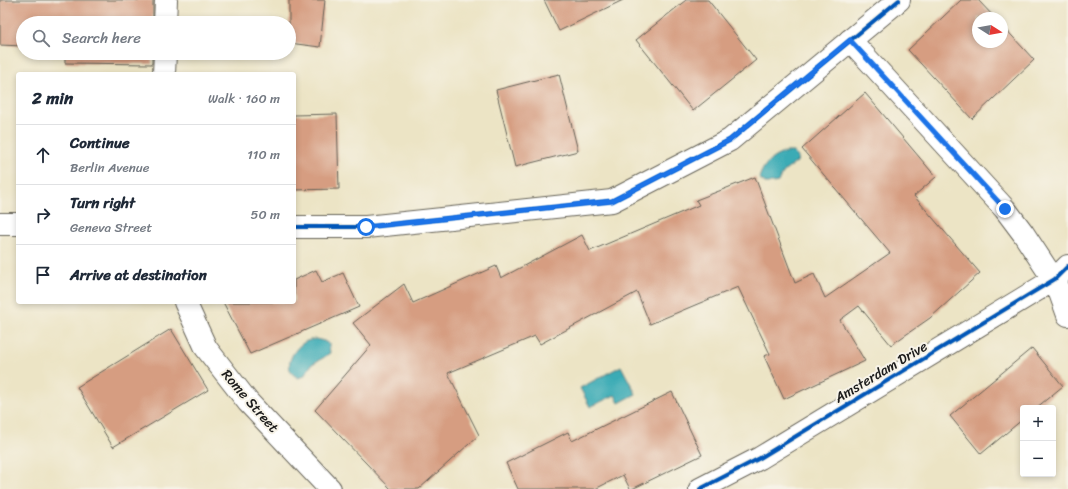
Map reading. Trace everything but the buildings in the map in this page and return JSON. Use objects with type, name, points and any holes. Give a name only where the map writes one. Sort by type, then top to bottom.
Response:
[{"type":"street","points":[[165,16],[166,0]]},
{"type":"street","points":[[296,227],[366,227],[612,201],[730,140],[899,0]]},
{"type":"street","points":[[850,40],[1005,209],[1023,232],[1046,268],[1061,272],[1068,315]]},
{"type":"street","points":[[164,72],[165,60]]},
{"type":"street","points":[[0,224],[16,224]]},
{"type":"street","name":"Amsterdam Drive","points":[[700,489],[760,458],[1061,272]]},
{"type":"street","name":"Rome Street","points":[[186,304],[206,348],[248,402],[330,489]]},
{"type":"water","points":[[786,152],[793,152],[798,157],[797,162],[784,172],[778,182],[765,183],[759,178],[763,168],[769,161]]},
{"type":"water","points":[[316,339],[329,344],[330,353],[312,364],[304,376],[298,378],[291,372],[291,358],[299,346],[309,340]]},
{"type":"water","points":[[621,366],[636,394],[619,403],[615,395],[590,407],[580,388]]},
{"type":"cycle path","points":[[296,227],[366,227],[612,201],[730,140],[899,0]]},
{"type":"cycle path","points":[[700,489],[760,458],[1055,279],[1068,266]]},
{"type":"route","points":[[366,227],[612,201],[730,140],[850,40],[1005,209]]}]
